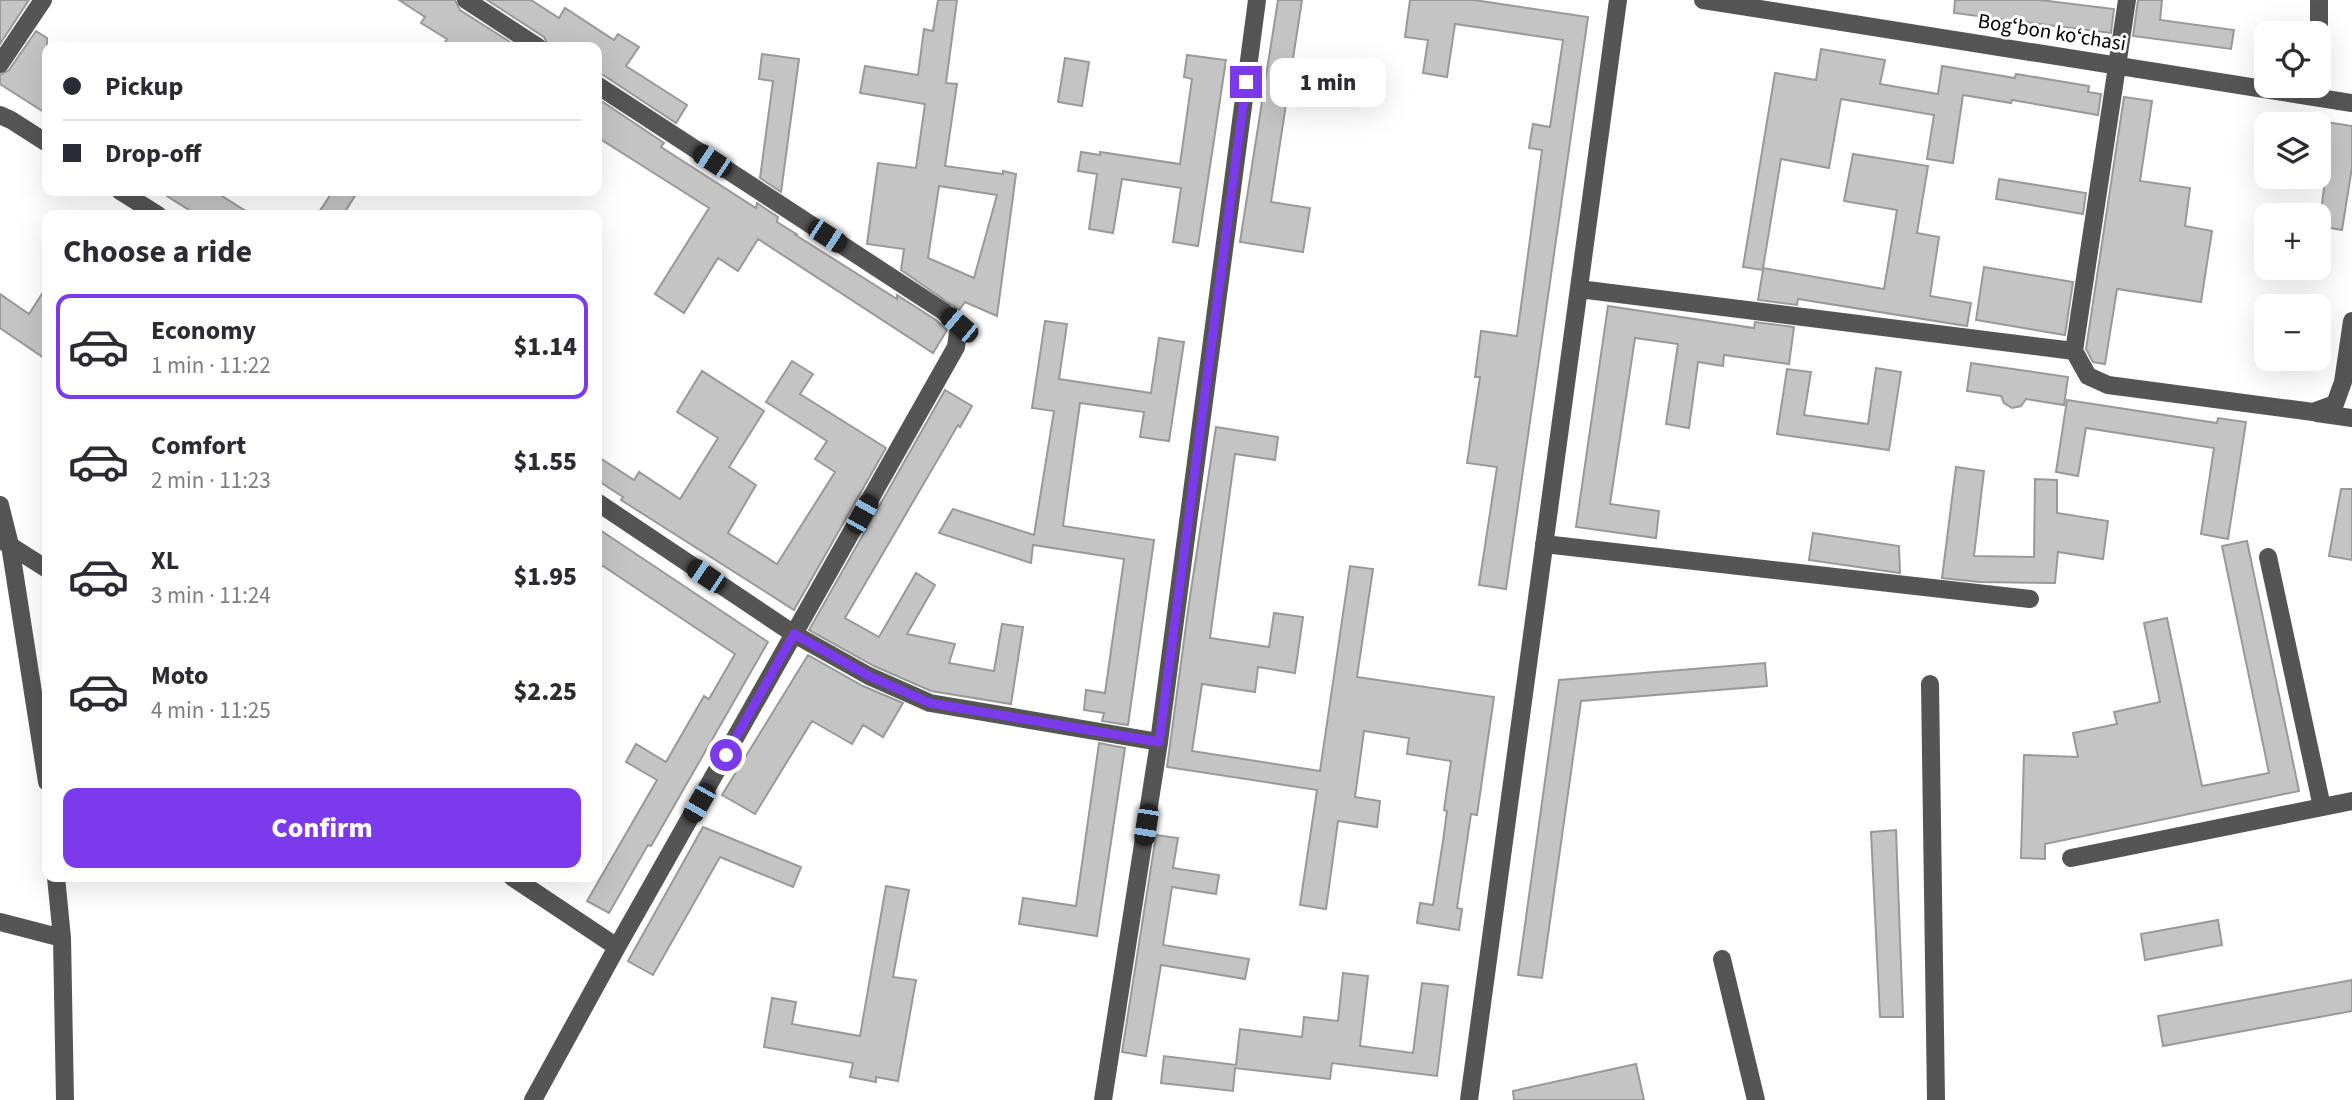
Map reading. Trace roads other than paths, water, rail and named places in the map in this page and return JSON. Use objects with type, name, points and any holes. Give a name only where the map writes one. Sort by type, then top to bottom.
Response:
[{"type":"street","points":[[0,64],[43,0]]},
{"type":"street","points":[[466,0],[530,42]]},
{"type":"street","points":[[1102,1100],[1159,742],[1257,0]]},
{"type":"street","points":[[1469,1100],[1618,0]]},
{"type":"street","name":"Bogʻbon koʻchasi","points":[[1703,0],[2117,66],[2254,84]]},
{"type":"street","points":[[2127,0],[2074,351],[2088,376],[2108,385],[2352,418]]},
{"type":"street","points":[[2319,0],[2319,21]]},
{"type":"street","points":[[533,1100],[956,347],[959,325],[602,88]]},
{"type":"street","name":"Bogʻbon koʻchasi","points":[[2331,96],[2352,103]]},
{"type":"street","points":[[0,115],[42,140]]},
{"type":"street","points":[[128,196],[150,210]]},
{"type":"street","points":[[1579,289],[2074,351]]},
{"type":"street","points":[[2313,412],[2335,404],[2343,383],[2352,321]]},
{"type":"street","points":[[0,505],[42,753]]},
{"type":"street","points":[[602,505],[794,634],[869,676],[930,703],[1159,742]]},
{"type":"street","points":[[5,542],[42,566]]},
{"type":"street","points":[[1544,544],[2030,599]]},
{"type":"street","points":[[2269,557],[2322,807]]},
{"type":"street","points":[[1930,684],[1936,1100]]},
{"type":"street","points":[[2071,858],[2352,801]]},
{"type":"street","points":[[56,882],[62,938],[65,1100]]},
{"type":"street","points":[[520,882],[617,947]]},
{"type":"street","points":[[0,922],[62,938]]},
{"type":"street","points":[[1722,959],[1756,1100]]}]
